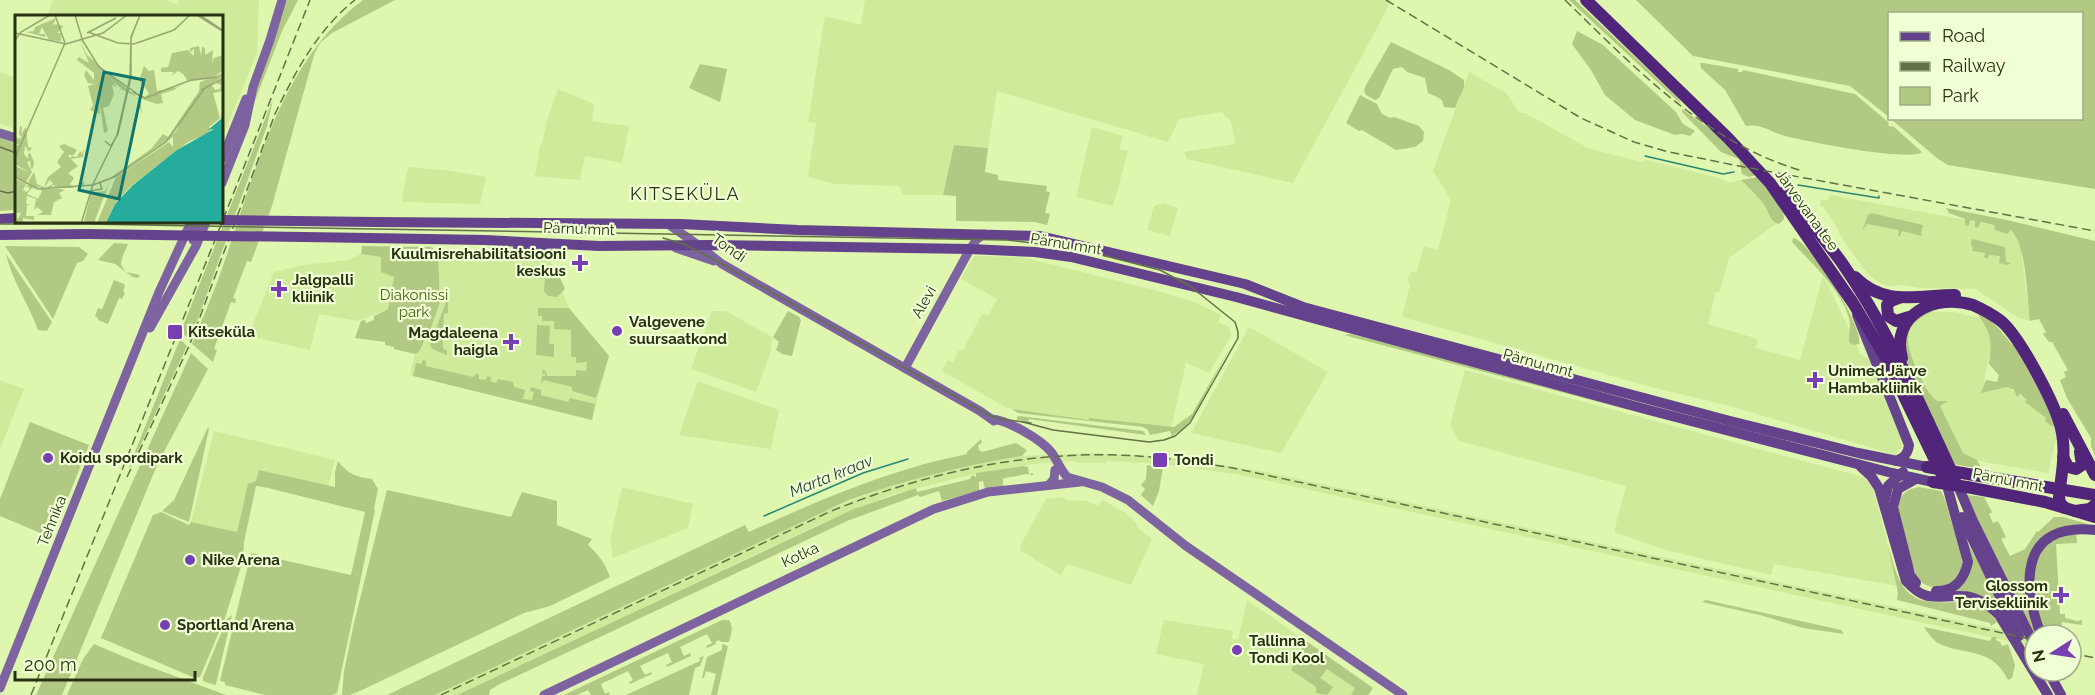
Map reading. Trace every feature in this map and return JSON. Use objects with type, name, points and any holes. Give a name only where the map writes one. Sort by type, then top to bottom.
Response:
[{"type":"highway","name":"Järvevana tee","points":[[1586,0],[1753,162],[1783,200],[1853,303],[1954,477]]},
{"type":"highway","name":"Järvevana tee","points":[[1598,0],[1753,151],[1842,263],[1907,374],[1954,477]]},
{"type":"highway","points":[[1842,263],[1868,289],[1884,296],[1899,298],[1942,295],[1970,297],[1987,305],[2008,320],[2023,336],[2035,356],[2079,448],[2095,475]]},
{"type":"highway","points":[[1899,298],[1887,305],[1888,316],[1896,321],[1929,306],[1958,303],[1972,305],[2000,321],[2012,333],[2026,353],[2060,424],[2063,457],[2060,503],[2070,510],[2090,509],[2095,505]]},
{"type":"highway","points":[[1907,374],[1899,347],[1899,338],[1909,317]]},
{"type":"highway","points":[[2063,457],[2068,467],[2073,470],[2079,468],[2082,462],[2079,448]]},
{"type":"highway","points":[[2044,485],[2063,457]]},
{"type":"highway","name":"Pärnu mnt","points":[[1921,466],[1954,477],[2044,485],[2095,495]]},
{"type":"highway","name":"Pärnu mnt","points":[[1933,482],[1967,487],[2095,517]]},
{"type":"main road","points":[[0,219],[15,218]]},
{"type":"main road","name":"Pärnu mnt","points":[[224,220],[668,224],[1040,236],[1189,269],[1251,286],[1303,307],[1341,318],[1730,421],[1921,466]]},
{"type":"main road","name":"Pärnu mnt","points":[[0,235],[369,238],[599,246],[698,245],[1032,252],[1071,257],[1236,297],[1856,464],[1933,482]]},
{"type":"main road","points":[[498,241],[515,247],[557,255]]},
{"type":"main road","points":[[1236,297],[1251,286]]},
{"type":"main road","points":[[1853,303],[1909,445],[1909,450],[1904,457],[1896,461]]},
{"type":"main road","points":[[1856,464],[1875,482],[1884,503],[1906,581],[1912,588],[1930,597],[1973,597],[1991,607],[1999,615],[2049,695]]},
{"type":"main road","points":[[1884,503],[1888,486],[1898,474],[1921,466]]},
{"type":"main road","points":[[1916,479],[1898,489],[1893,507],[1911,575],[1923,587],[1938,592],[1960,581],[1968,562],[1954,477]]},
{"type":"main road","points":[[1954,477],[2024,623]]},
{"type":"main road","points":[[1954,477],[2023,639]]},
{"type":"main road","points":[[2037,623],[2029,596],[2029,582],[2035,556],[2047,538],[2058,532],[2077,528],[2095,530]]},
{"type":"street","points":[[224,178],[244,125],[253,87],[282,0]]},
{"type":"street","points":[[224,154],[253,87]]},
{"type":"street","points":[[0,132],[15,138]]},
{"type":"street","name":"Tehnika","points":[[0,688],[159,292],[190,224]]},
{"type":"street","points":[[183,270],[198,224]]},
{"type":"street","name":"Tehnika","points":[[131,364],[196,246],[205,224]]},
{"type":"street","name":"Tondi","points":[[668,224],[722,264],[1040,448],[1049,458],[1063,484]]},
{"type":"street","name":"Alevi","points":[[904,368],[970,249],[984,234]]},
{"type":"street","points":[[667,246],[686,250],[722,264]]},
{"type":"street","name":"Tondi","points":[[992,419],[1003,421],[1041,443],[1052,453],[1063,484]]},
{"type":"street","points":[[1049,484],[1054,480],[1055,470]]},
{"type":"street","name":"Kotka","points":[[544,695],[922,514],[971,497],[1007,489],[1080,482],[1096,485],[1121,496],[1143,514]]},
{"type":"street","points":[[971,497],[1063,484],[1102,492],[1143,514],[1403,695]]},
{"type":"shaded area","points":[[53,0],[165,0],[177,4],[179,0],[259,0],[257,53],[224,134],[224,15],[47,15]]},
{"type":"shaded area","points":[[865,0],[1391,0],[1293,183],[1187,159],[1184,152],[1235,144],[1231,121],[1221,112],[1179,119],[1168,142],[997,91],[988,148],[954,145],[943,195],[903,195],[899,186],[836,184],[808,177],[816,123],[808,122],[825,16],[861,25]]},
{"type":"shaded area","points":[[0,72],[15,78],[15,130],[0,123]]},
{"type":"shaded area","points":[[1469,72],[1506,93],[1520,113],[1525,113],[1588,148],[1641,162],[1646,160],[1716,177],[1730,183],[1741,180],[1766,205],[1767,211],[1776,224],[1729,258],[1720,291],[1715,293],[1708,324],[1758,339],[1756,348],[1800,360],[1823,275],[1859,354],[1869,359],[1904,443],[1896,455],[1730,406],[1651,387],[1402,317],[1410,285],[1407,281],[1410,273],[1417,271],[1424,246],[1438,250],[1451,200],[1433,171]]},
{"type":"shaded area","points":[[558,89],[594,104],[592,121],[629,126],[622,163],[585,156],[580,180],[535,176],[540,145],[542,145],[547,120]]},
{"type":"shaded area","points":[[1092,127],[1123,136],[1119,149],[1128,151],[1113,206],[1076,197]]},
{"type":"shaded area","points":[[408,167],[486,177],[480,204],[403,202]]},
{"type":"shaded area","points":[[1830,195],[1994,225],[1996,230],[2011,230],[2016,234],[2021,249],[2030,321],[2017,317],[1976,289],[1920,288],[1904,285],[1889,286],[1880,283],[1868,274],[1847,246],[1833,221],[1820,206],[1821,199],[1828,201]]},
{"type":"shaded area","points":[[1163,203],[1178,208],[1170,236],[1147,230],[1154,206]]},
{"type":"shaded area","points":[[361,254],[381,257],[394,276],[388,309],[357,321],[319,314],[310,350],[248,336],[274,272],[304,265],[348,260]]},
{"type":"shaded area","points":[[974,256],[1022,257],[1197,303],[1221,315],[1218,322],[1229,327],[1231,336],[1209,373],[1186,363],[1171,428],[1089,420],[1007,408],[942,371],[948,360],[953,362],[958,351],[963,350],[982,314],[988,316],[997,299],[961,279]]},
{"type":"shaded area","name":"Magdaleena haigla","points":[[438,258],[549,258],[569,308],[609,356],[592,420],[410,375],[415,354],[419,352],[428,336],[440,302]]},
{"type":"shaded area","points":[[712,311],[726,311],[772,337],[771,351],[756,392],[691,369]]},
{"type":"shaded area","points":[[1929,312],[1954,312],[1980,318],[1986,325],[1992,342],[1984,382],[2007,387],[2027,400],[2056,428],[2056,440],[2048,473],[1961,458],[1909,350],[1908,334],[1911,325],[1920,316]]},
{"type":"shaded area","points":[[1249,327],[1328,372],[1281,453],[1191,433]]},
{"type":"shaded area","points":[[1465,370],[1863,477],[1871,483],[1873,488],[1897,586],[1774,564],[1771,575],[1666,550],[1614,532],[1626,486],[1459,441],[1450,425]]},
{"type":"shaded area","points":[[0,380],[24,389],[0,449]]},
{"type":"shaded area","points":[[698,381],[779,410],[771,449],[679,435]]},
{"type":"shaded area","points":[[214,431],[335,460],[328,487],[259,470],[256,481],[248,485],[237,532],[191,522]]},
{"type":"shaded area","points":[[1089,453],[1169,457],[1261,471],[2023,634],[2023,644],[1241,475],[1163,464],[1107,461],[1106,463],[1078,463],[1073,461],[1033,464],[982,472],[891,495],[818,525],[457,695],[435,695],[821,513],[914,478],[1022,456]]},
{"type":"shaded area","points":[[622,487],[693,504],[688,528],[613,558],[610,540]]},
{"type":"shaded area","points":[[1047,497],[1049,499],[1064,497],[1066,500],[1086,501],[1098,506],[1103,500],[1125,513],[1152,539],[1131,585],[1067,564],[1061,575],[1021,551],[1020,546]]},
{"type":"shaded area","name":"Tallinna Tondi Kool","points":[[1247,600],[1373,688],[1368,695],[1197,695],[1204,664],[1156,654],[1164,620],[1233,631],[1232,639],[1238,640]]},
{"type":"green space","points":[[287,0],[298,0],[282,31],[251,111],[255,93]]},
{"type":"green space","points":[[363,0],[395,0],[332,33],[320,43],[335,25]]},
{"type":"green space","points":[[1569,0],[1575,0],[1678,98],[1681,104]]},
{"type":"green space","points":[[1636,0],[2095,0],[2095,189],[1948,165],[1892,120],[2083,120],[2083,12],[1888,12],[1888,116],[1850,86],[1693,56]]},
{"type":"green space","points":[[1577,31],[1603,45],[1676,112],[1683,124],[1695,131],[1690,136],[1675,135],[1635,120],[1605,95],[1591,70],[1572,44]]},
{"type":"green space","points":[[1391,42],[1449,70],[1464,80],[1464,87],[1455,108],[1444,107],[1442,100],[1428,93],[1425,78],[1407,72],[1402,67],[1393,69],[1379,98],[1375,100],[1366,95],[1364,90],[1366,85]]},
{"type":"green space","points":[[320,43],[314,55],[272,206],[251,262],[247,261],[233,298],[236,299],[235,303],[231,302],[214,349],[217,350],[213,362],[192,344],[220,273],[260,155],[291,86]]},
{"type":"green space","points":[[1700,63],[1738,69],[1738,72],[1743,70],[1855,94],[1889,123],[1888,125],[1893,126],[1922,152],[1897,154],[1856,150],[1785,136],[1766,128],[1746,126],[1725,90],[1701,68]]},
{"type":"green space","points":[[700,64],[727,69],[720,102],[689,88]]},
{"type":"green space","points":[[1360,95],[1377,104],[1382,114],[1419,126],[1424,132],[1423,141],[1415,147],[1396,150],[1346,123]]},
{"type":"green space","points":[[273,99],[267,126],[190,341],[181,331]]},
{"type":"green space","points":[[1682,109],[1717,134],[1756,175],[1749,177],[1742,174],[1739,159],[1721,152],[1682,112]]},
{"type":"green space","points":[[0,137],[15,143],[15,210],[0,211]]},
{"type":"green space","points":[[954,145],[988,148],[985,172],[998,175],[998,180],[1047,186],[1046,191],[1050,192],[1045,213],[1050,214],[1047,225],[1035,222],[956,221],[956,196],[943,195]]},
{"type":"green space","points":[[1758,177],[1783,212],[1784,219],[1779,224],[1771,218],[1755,193],[1741,180]]},
{"type":"green space","points":[[1946,208],[2095,241],[2095,456],[2091,438],[2067,398],[2060,380],[2066,377],[2064,372],[2068,370],[2052,342],[2049,342],[2043,334],[2046,332],[2039,319],[2030,321],[2023,260],[2016,238],[2011,230],[2007,234],[1995,230],[1994,225],[1981,222],[1978,228],[1975,227],[1975,221],[1970,220],[1969,225],[1965,226],[1965,219],[1949,213]]},
{"type":"green space","points":[[1871,213],[1923,225],[1922,236],[1902,231],[1898,236],[1899,230],[1867,224],[1862,231]]},
{"type":"green space","points":[[1793,238],[1801,242],[1811,253],[1834,285],[1853,321],[1859,344],[1853,345],[1849,342],[1849,318],[1839,297],[1825,277],[1792,242]]},
{"type":"green space","points":[[1972,239],[2005,247],[2006,262],[2011,263],[2007,265],[1999,263],[2000,256],[1989,255],[1988,258],[1984,258],[1985,253],[1973,251]]},
{"type":"green space","points":[[114,243],[128,244],[121,265],[126,272],[115,264],[98,260]]},
{"type":"green space","points":[[5,246],[79,247],[88,254],[83,261],[77,263],[53,319]]},
{"type":"green space","name":"Diakonissi park","points":[[362,246],[431,247],[436,251],[440,302],[419,352],[415,354],[394,349],[394,347],[385,345],[385,342],[355,338],[361,321],[365,320],[366,323],[374,320],[374,316],[388,309],[394,277],[381,272],[381,257],[361,254]]},
{"type":"green space","points":[[6,254],[52,322],[47,331],[38,330],[12,274]]},
{"type":"green space","points":[[126,272],[140,275],[138,278],[133,277]]},
{"type":"green space","points":[[536,272],[558,273],[565,289],[557,297],[548,296],[544,291],[545,279],[536,278]]},
{"type":"green space","points":[[114,280],[124,284],[123,292],[125,293],[122,299],[119,298],[108,324],[98,320],[95,316],[98,308],[102,309]]},
{"type":"green space","points":[[448,301],[448,313],[444,314],[443,330],[447,331],[443,333],[443,348],[447,351],[447,355],[432,349],[430,344]]},
{"type":"green space","points":[[538,308],[569,308],[609,356],[596,398],[572,391],[572,387],[544,380],[541,384],[542,376],[545,376],[542,374],[543,369],[547,376],[576,376],[576,370],[586,371],[587,362],[576,363],[576,357],[571,357],[571,330],[554,329],[554,321],[542,321],[542,316],[538,316]]},
{"type":"green space","points":[[1937,310],[1925,315],[1911,327],[1908,335],[1910,352],[1931,395],[1937,401],[1948,401],[1940,406],[1963,453],[1977,460],[1982,469],[1952,464],[1904,355],[1907,326],[1917,315]]},
{"type":"green space","points":[[788,311],[801,320],[792,356],[776,350],[779,342],[773,337]]},
{"type":"green space","points":[[1978,315],[1992,322],[2019,350],[2034,376],[2056,426],[2051,426],[2045,421],[2046,418],[2025,402],[2027,400],[2020,394],[2017,397],[2014,390],[2007,387],[1981,393],[1986,380],[1997,382],[1999,375],[1989,364],[1990,338]]},
{"type":"green space","points":[[537,325],[550,326],[549,344],[554,344],[554,357],[536,355]]},
{"type":"green space","points":[[1351,334],[1629,408],[1629,410],[1344,335]]},
{"type":"green space","points":[[180,339],[187,346],[130,468],[129,467]]},
{"type":"green space","points":[[1231,346],[1192,419],[1172,436],[1170,431],[1150,435],[1143,427],[1018,413],[1012,409],[1089,420],[1089,418],[1174,427],[1192,414]]},
{"type":"green space","points":[[191,353],[208,369],[158,463],[62,695],[36,695]]},
{"type":"green space","points":[[423,360],[426,361],[426,366],[473,377],[477,373],[479,379],[486,380],[487,376],[491,377],[490,381],[496,383],[498,379],[513,382],[514,387],[525,390],[523,399],[532,400],[534,392],[530,391],[531,387],[541,390],[541,395],[568,402],[570,398],[595,404],[592,420],[413,376],[416,363],[421,364]]},
{"type":"green space","points":[[1019,416],[1143,431],[1146,435],[1029,419],[1028,422],[1017,420]]},
{"type":"green space","points":[[30,422],[89,445],[52,538],[0,516],[0,499]]},
{"type":"green space","points":[[208,427],[189,522],[162,511],[174,500]]},
{"type":"green space","points":[[981,439],[982,443],[978,445],[982,452],[1016,443],[1027,450],[1022,456],[934,474],[849,500],[435,695],[387,695],[745,525],[749,532],[829,497],[883,477],[967,454]]},
{"type":"green space","points":[[338,461],[353,474],[372,479],[378,489],[337,693],[332,695],[265,695],[225,685],[225,682],[220,681],[251,553],[351,575],[365,512],[268,488],[256,486],[244,542],[243,560],[225,618],[200,677],[195,678],[101,638],[153,515],[161,512],[189,525],[191,522],[237,532],[248,484],[256,481],[259,470],[335,487]]},
{"type":"green space","points":[[1147,465],[1163,467],[1159,491],[1153,506],[1141,495],[1145,489],[1141,485],[1146,479]]},
{"type":"green space","points":[[1028,467],[1029,474],[1033,473],[1033,475],[1005,478],[1003,486],[985,489],[983,481],[979,482],[979,491],[942,501],[939,491],[920,497],[918,495],[847,521],[500,684],[490,690],[489,695],[457,695],[854,509],[916,488],[917,492],[970,479],[972,475],[976,477],[976,473]]},
{"type":"green space","points":[[1919,487],[1941,491],[1962,552],[1963,568],[1960,574],[1954,580],[1937,587],[1922,583],[1916,577],[1898,509],[1904,493]]},
{"type":"green space","points":[[387,490],[511,517],[522,492],[557,501],[557,525],[592,539],[588,545],[601,559],[610,577],[550,606],[524,613],[362,690],[350,695],[342,695],[344,671],[354,623]]},
{"type":"green space","points":[[1967,495],[1984,497],[1992,512],[1989,514],[1993,523],[1998,521],[2006,537],[2001,539],[2010,556],[2025,549],[2037,531],[2054,517],[2063,517],[2095,526],[2059,530],[2032,555],[2036,623],[2029,623],[1976,518]]},
{"type":"green space","points":[[2076,532],[2077,543],[2056,544],[2060,614],[2065,614],[2065,618],[2082,620],[2082,623],[2040,623],[2033,604],[2033,569],[2047,543]]},
{"type":"green space","points":[[1965,537],[2011,626],[2003,616],[1951,591],[1964,582]]},
{"type":"green space","points":[[1888,545],[1898,577],[1909,593],[1920,600],[1973,604],[1986,610],[1997,622],[1991,626],[1990,623],[1897,600],[1898,593]]},
{"type":"green space","points":[[1706,600],[1841,630],[1844,634],[1803,628],[1760,615],[1702,602]]},
{"type":"green space","points":[[232,615],[216,684],[203,681],[227,619]]},
{"type":"green space","points":[[722,620],[729,620],[731,625],[729,642],[719,640],[707,648],[706,646],[712,643],[707,634],[680,647],[684,656],[690,653],[691,656],[667,667],[666,665],[672,662],[668,653],[640,666],[645,675],[651,672],[652,674],[630,684],[629,682],[633,680],[628,671],[601,684],[605,694],[609,692],[608,695],[591,695],[588,690],[577,695],[564,695]]},
{"type":"green space","points":[[1924,627],[1990,641],[1992,637],[1996,637],[2002,646],[2008,644],[2015,665],[2012,678],[2008,680],[2002,669],[1987,657],[1938,643]]},
{"type":"green space","points":[[1306,641],[1373,688],[1368,695],[1351,695],[1355,688],[1327,669],[1320,678],[1333,687],[1327,695],[1316,693],[1316,687],[1291,670]]},
{"type":"green space","points":[[94,644],[226,695],[67,695],[83,659]]},
{"type":"green space","points":[[722,644],[728,646],[717,695],[711,695],[716,674],[706,671],[702,678],[707,657],[722,650]]},
{"type":"green space","points":[[704,656],[700,666],[695,668],[689,695],[626,695],[700,661],[699,658]]},
{"type":"waterway","points":[[1645,156],[1723,174],[1734,172]]},
{"type":"waterway","points":[[1798,185],[1879,198],[1879,196]]},
{"type":"waterway","name":"Marta kraav","points":[[764,516],[863,473],[908,459]]},
{"type":"tram line","points":[[0,147],[15,153]]},
{"type":"tram line","points":[[0,191],[8,193],[15,191]]},
{"type":"tram line","points":[[0,224],[1007,240],[1074,248],[1160,270],[1190,286],[1235,322],[1238,338],[1190,423],[1175,436],[1149,442],[1053,430],[1023,422]]},
{"type":"tram line","points":[[663,238],[686,245],[722,264],[988,415],[1031,423]]},
{"type":"railway","points":[[224,217],[310,0]]},
{"type":"railway","points":[[127,477],[190,344],[275,114],[309,52],[330,24],[355,0]]},
{"type":"railway","points":[[1386,0],[1581,118],[1634,142],[1669,152],[1739,166],[2095,231]]},
{"type":"railway","points":[[1565,0],[1645,76],[1704,123],[1768,159],[1803,171]]},
{"type":"railway","points":[[31,695],[221,224]]},
{"type":"railway","points":[[441,695],[829,512],[904,485],[942,475],[980,466],[1058,456],[1138,456],[1233,468],[2023,637]]},
{"type":"railway","points":[[2083,656],[2095,658]]},
{"type":"place","name":"Kuulmisrehabilitatsiooni keskus","points":[[580,263]]},
{"type":"place","name":"Jalgpalli kliinik","points":[[279,289]]},
{"type":"place","name":"Valgevene suursaatkond","points":[[617,331]]},
{"type":"place","name":"Kitseküla","points":[[175,332]]},
{"type":"place","name":"Magdaleena haigla","points":[[511,342]]},
{"type":"place","name":"Unimed Järve Hambakliinik","points":[[1815,380]]},
{"type":"place","name":"Koidu spordipark","points":[[48,458]]},
{"type":"place","name":"Tondi","points":[[1160,460]]},
{"type":"place","name":"Nike Arena","points":[[190,560]]},
{"type":"place","name":"Glossom Tervisekliinik","points":[[2061,595]]},
{"type":"place","name":"Sportland Arena","points":[[165,625]]},
{"type":"place","name":"Tallinna Tondi Kool","points":[[1237,650]]},
{"type":"district","name":"KITSEKÜLA","points":[[685,193]]}]
